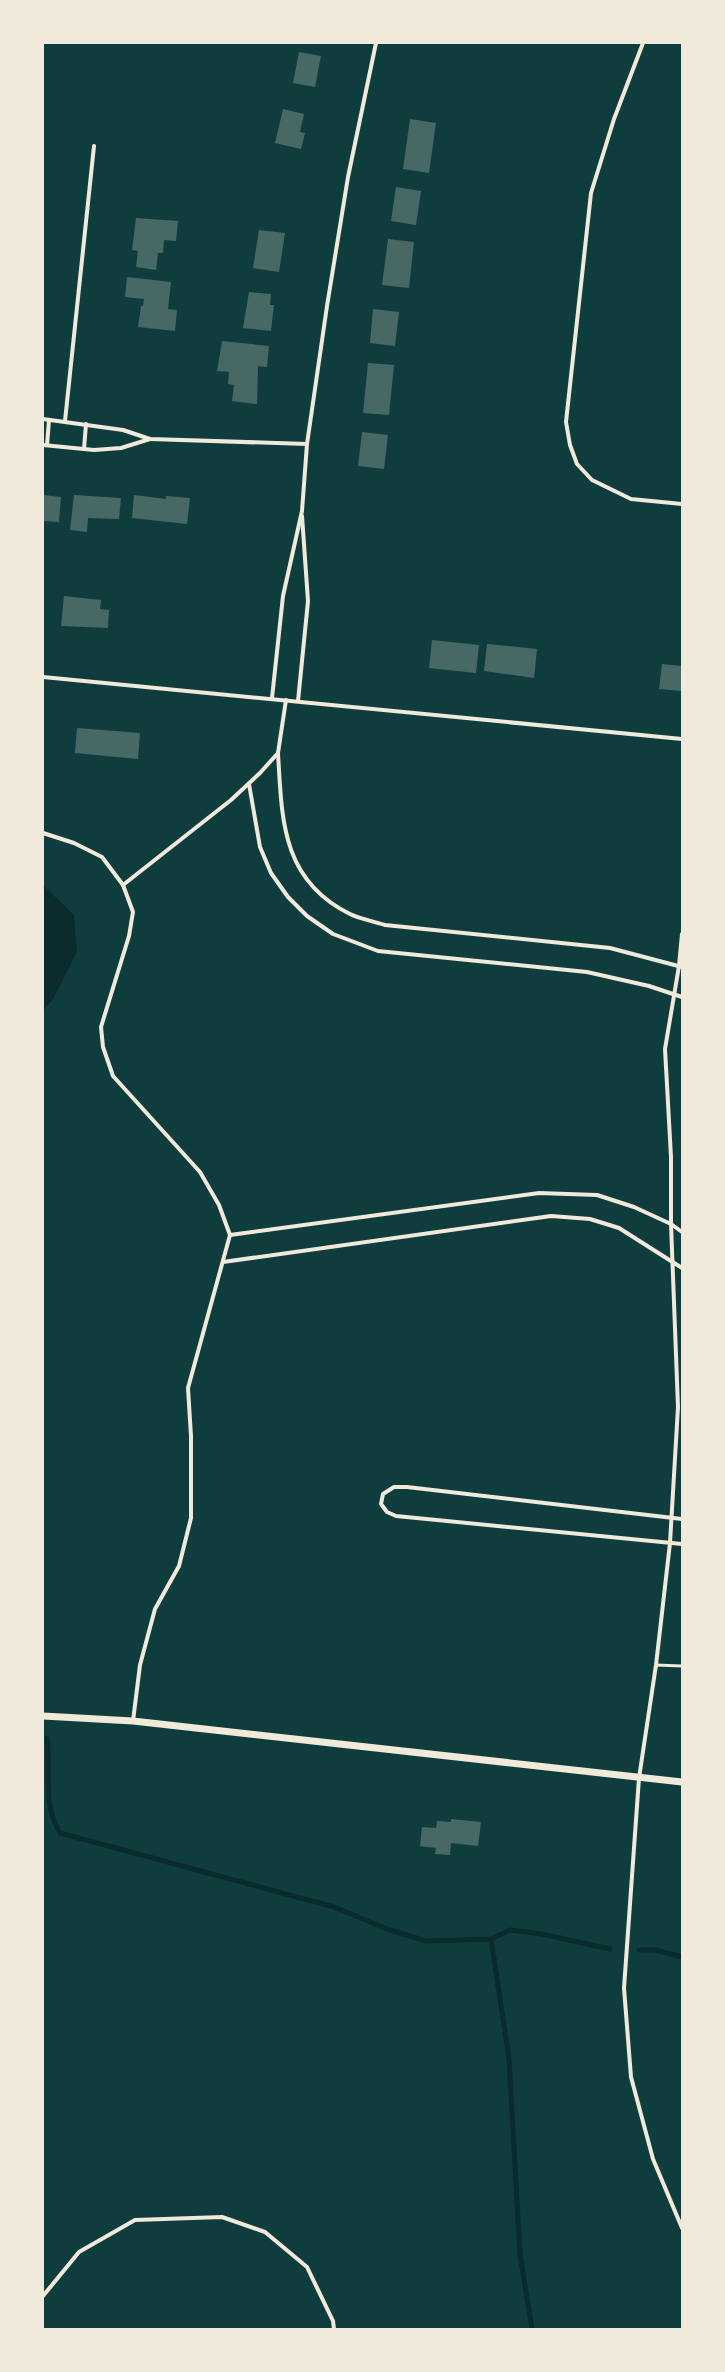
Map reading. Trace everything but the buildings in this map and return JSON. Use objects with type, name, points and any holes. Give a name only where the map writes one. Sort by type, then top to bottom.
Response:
[{"type":"street","points":[[298,701],[308,601],[302,512],[307,444],[348,177],[376,43]]},
{"type":"street","points":[[643,43],[614,119],[590,193],[566,422],[570,444],[577,464],[592,480],[631,499],[682,504]]},
{"type":"street","points":[[65,421],[94,146]]},
{"type":"street","points":[[43,419],[123,430],[150,439],[307,444]]},
{"type":"street","points":[[49,420],[45,445],[84,449],[121,448],[150,439]]},
{"type":"street","points":[[84,449],[86,424]]},
{"type":"street","points":[[272,698],[283,596],[302,512]]},
{"type":"street","points":[[43,677],[272,698],[682,739]]},
{"type":"street","points":[[286,700],[278,753],[282,818],[294,861],[318,892],[350,914],[385,925],[610,948],[681,966]]},
{"type":"street","points":[[123,884],[231,800],[249,784],[278,753]]},
{"type":"street","points":[[249,784],[260,847],[271,873],[288,897],[307,916],[333,934],[378,951],[587,972],[649,986],[682,997]]},
{"type":"street","points":[[43,833],[74,844],[102,857],[123,884],[132,912],[129,936],[101,1027],[102,1047],[113,1076],[200,1172],[219,1205],[230,1235],[188,1388],[191,1436],[191,1518],[179,1566],[155,1610],[140,1665],[133,1721]]},
{"type":"street","points":[[682,934],[681,966],[674,995],[665,1049],[671,1157],[672,1262],[678,1407],[670,1543],[656,1664],[639,1778],[627,1936],[624,2008],[631,2076],[653,2159],[682,2228]]},
{"type":"street","points":[[230,1235],[539,1192],[597,1195],[634,1207],[671,1224],[682,1232]]},
{"type":"street","points":[[223,1262],[551,1216],[590,1219],[620,1228],[682,1268]]},
{"type":"street","points":[[682,1519],[407,1487],[394,1487],[383,1494],[381,1504],[387,1512],[396,1516],[682,1544]]},
{"type":"street","points":[[43,1716],[133,1721],[682,1782]]},
{"type":"street","points":[[43,2296],[78,2252],[135,2220],[222,2217],[265,2232],[307,2267],[333,2321],[334,2329]]},
{"type":"lane","points":[[656,1664],[682,1666]]},
{"type":"water","points":[[43,885],[74,915],[77,952],[53,999],[43,1011]]},
{"type":"waterway","points":[[47,1738],[49,1799],[54,1822],[60,1833],[334,1907],[387,1929],[426,1941],[491,1939],[509,2059],[520,2254],[532,2329]]},
{"type":"waterway","points":[[491,1939],[510,1930],[542,1934],[610,1949]]},
{"type":"waterway","points":[[639,1950],[656,1950],[682,1957]]}]
